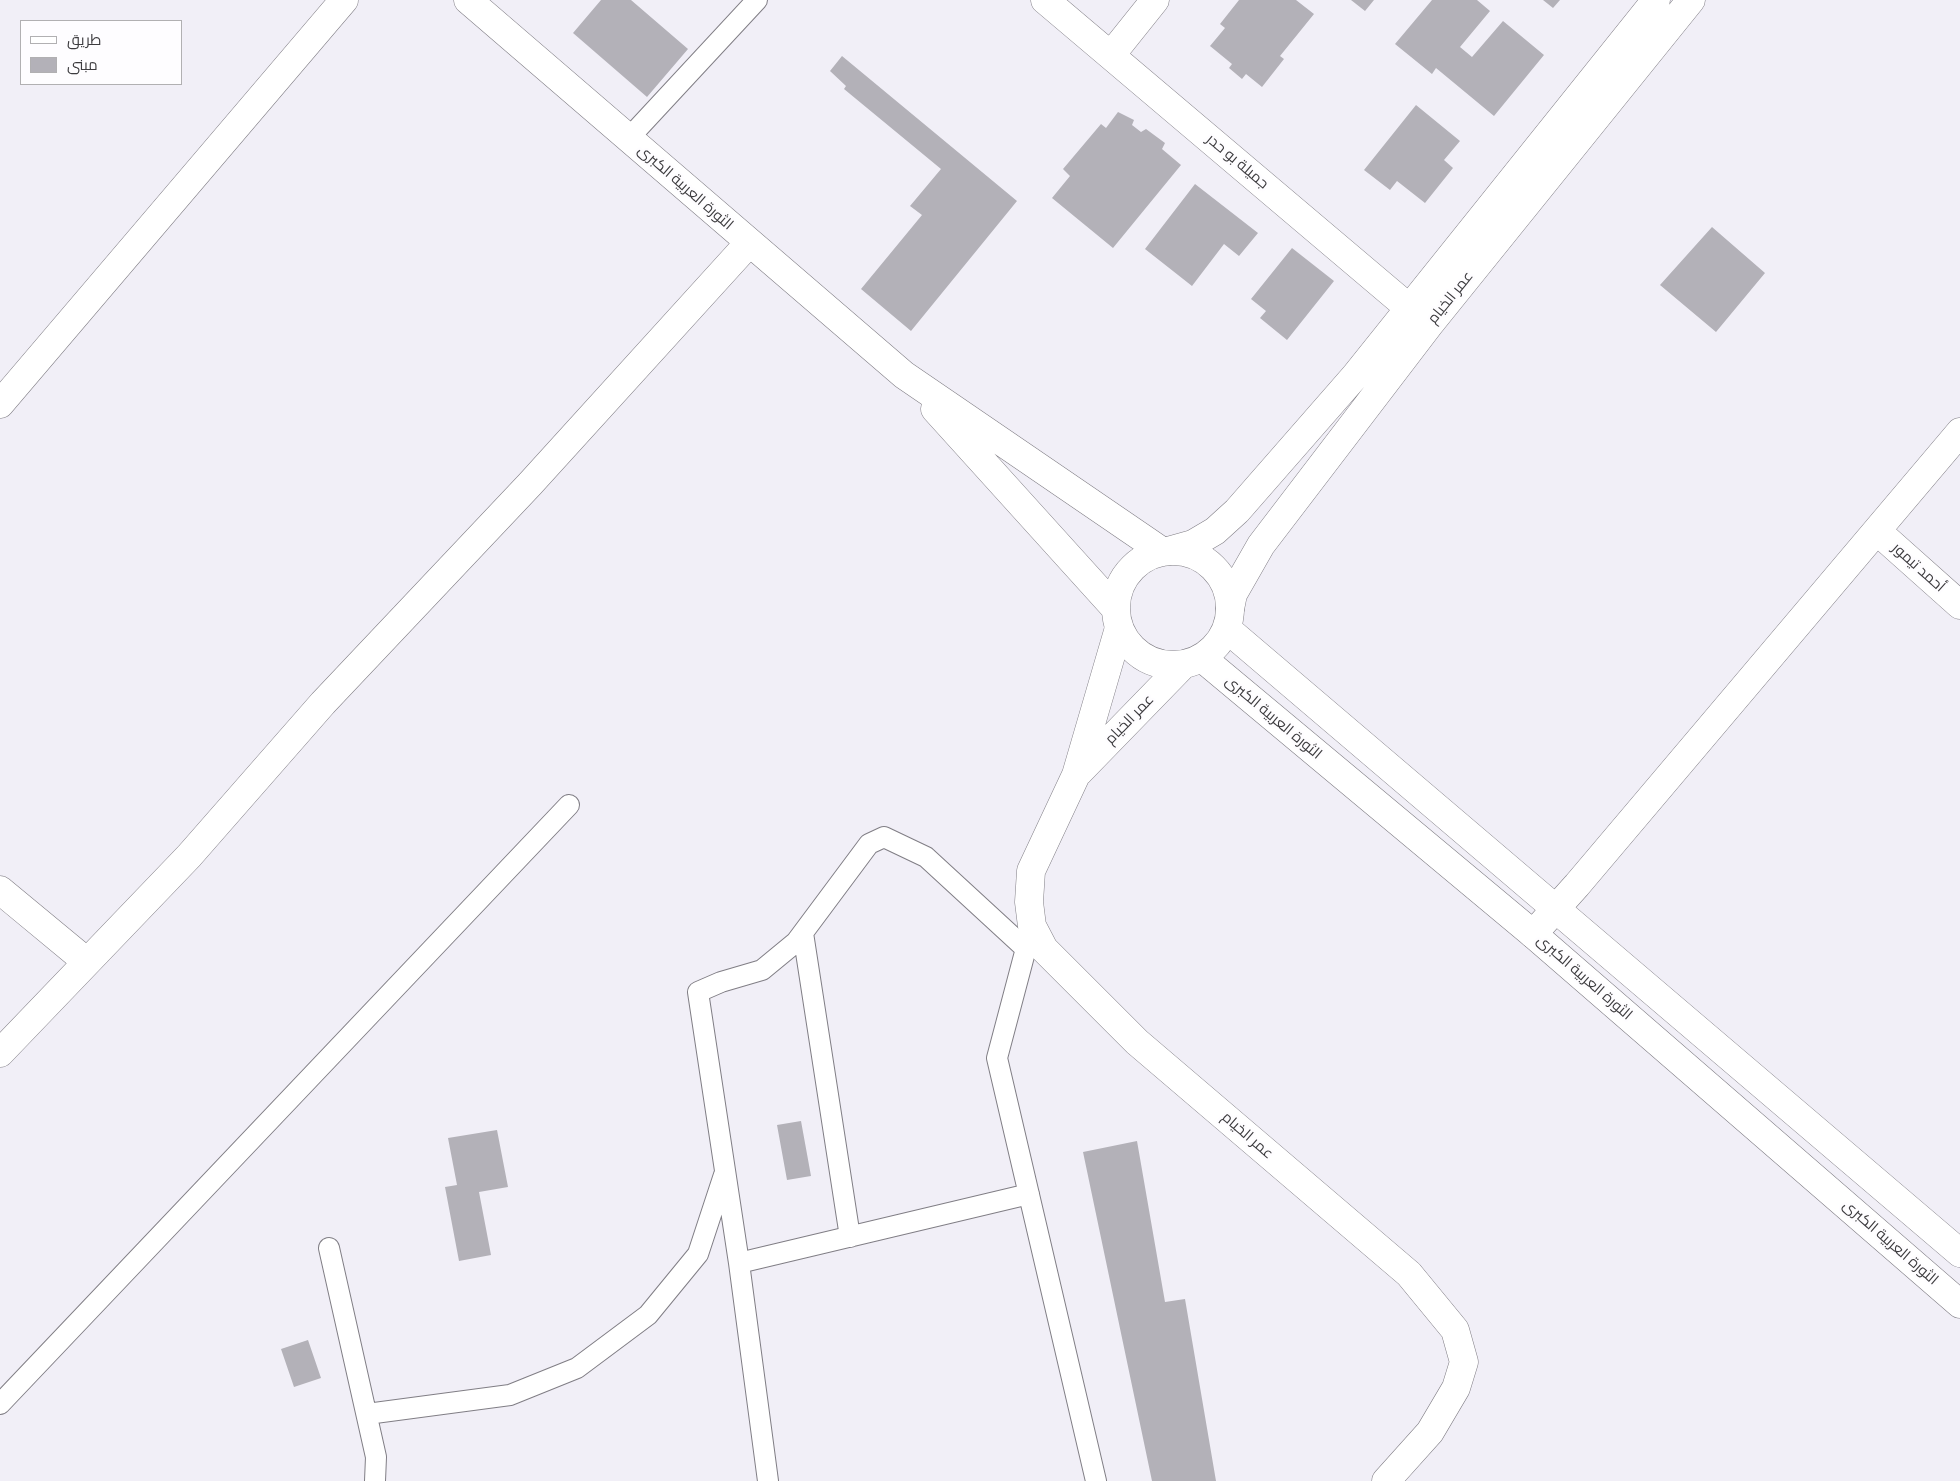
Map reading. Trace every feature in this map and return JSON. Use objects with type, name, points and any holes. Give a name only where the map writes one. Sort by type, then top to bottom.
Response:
[{"type":"street","points":[[0,404],[344,0]]},
{"type":"street","name":"الثورة العربية الكبرى","points":[[468,0],[749,244],[904,375],[1165,552]]},
{"type":"street","name":"جميلة بو حدر","points":[[1045,0],[1419,317]]},
{"type":"street","points":[[1111,55],[1156,0]]},
{"type":"street","name":"عمر الخيام","points":[[1229,619],[1233,594],[1261,545],[1419,317],[1656,0]]},
{"type":"street","name":"عمر الخيام","points":[[1165,552],[1193,544],[1229,520],[1355,376],[1419,317],[1691,0]]},
{"type":"street","points":[[0,1052],[190,856],[322,703],[530,484],[749,244]]},
{"type":"street","name":"الثورة العربية الكبرى","points":[[904,375],[1117,618]]},
{"type":"street","points":[[1533,934],[1960,432]]},
{"type":"street","name":"أحمد تيمور","points":[[1877,531],[1960,605]]},
{"type":"street","points":[[1183,551],[1202,559],[1217,572],[1227,589],[1229,619],[1217,646],[1193,662],[1163,665],[1144,658],[1129,645],[1117,618],[1119,588],[1128,571],[1144,558],[1165,552],[1183,551]]},
{"type":"street","name":"عمر الخيام","points":[[1117,618],[1076,775],[1031,871],[1029,938],[1044,949],[1138,1042],[1409,1274],[1456,1330],[1464,1362],[1456,1388],[1430,1432],[1386,1481]]},
{"type":"street","points":[[1229,619],[1556,909],[1960,1253]]},
{"type":"street","name":"الثورة العربية الكبرى","points":[[1193,662],[1533,934],[1960,1304]]},
{"type":"street","name":"عمر الخيام","points":[[1076,775],[1193,662]]},
{"type":"street","points":[[0,890],[87,962]]},
{"type":"lane","points":[[628,139],[757,0]]},
{"type":"lane","points":[[0,1404],[569,805]]},
{"type":"lane","points":[[768,1481],[726,1171],[698,992],[720,982],[762,970],[796,942],[869,844],[884,837],[926,857],[1029,938],[997,1058],[1096,1481]]},
{"type":"lane","points":[[803,933],[850,1237]]},
{"type":"lane","points":[[367,1414],[510,1395],[578,1368],[648,1315],[698,1254],[726,1171]]},
{"type":"lane","points":[[739,1263],[1029,1194]]},
{"type":"lane","points":[[330,1248],[376,1457],[376,1481]]},
{"type":"building","points":[[601,0],[631,0],[688,49],[647,97],[573,33]]},
{"type":"building","points":[[1239,0],[1296,0],[1314,14],[1280,56],[1284,59],[1262,87],[1246,74],[1242,79],[1229,68],[1232,64],[1210,46],[1225,28],[1220,24]]},
{"type":"building","points":[[1351,0],[1374,0],[1365,11]]},
{"type":"building","points":[[1432,0],[1477,0],[1490,11],[1460,47],[1472,57],[1503,21],[1544,55],[1494,116],[1436,68],[1432,74],[1395,44]]},
{"type":"building","points":[[1543,0],[1560,0],[1553,8]]},
{"type":"building","points":[[842,56],[1017,201],[911,331],[861,289],[922,215],[910,206],[941,169],[844,89],[846,86],[830,71]]},
{"type":"building","points":[[1416,105],[1460,141],[1444,160],[1453,168],[1425,203],[1397,181],[1390,190],[1364,170]]},
{"type":"building","points":[[1118,112],[1134,120],[1132,125],[1141,132],[1146,129],[1165,143],[1162,149],[1181,165],[1113,248],[1052,198],[1070,176],[1063,169],[1101,124],[1106,128]]},
{"type":"building","points":[[1195,184],[1258,233],[1239,256],[1224,244],[1192,286],[1145,249]]},
{"type":"building","points":[[1712,227],[1765,273],[1716,332],[1660,285]]},
{"type":"building","points":[[1292,248],[1334,281],[1287,340],[1260,318],[1266,311],[1251,299]]},
{"type":"building","points":[[801,1121],[811,1176],[787,1180],[777,1125]]},
{"type":"building","points":[[497,1130],[508,1187],[479,1192],[491,1255],[459,1261],[445,1187],[457,1185],[448,1138]]},
{"type":"building","points":[[1137,1141],[1165,1302],[1185,1299],[1216,1481],[1152,1481],[1083,1152]]},
{"type":"building","points":[[308,1340],[321,1378],[294,1387],[281,1349]]}]
